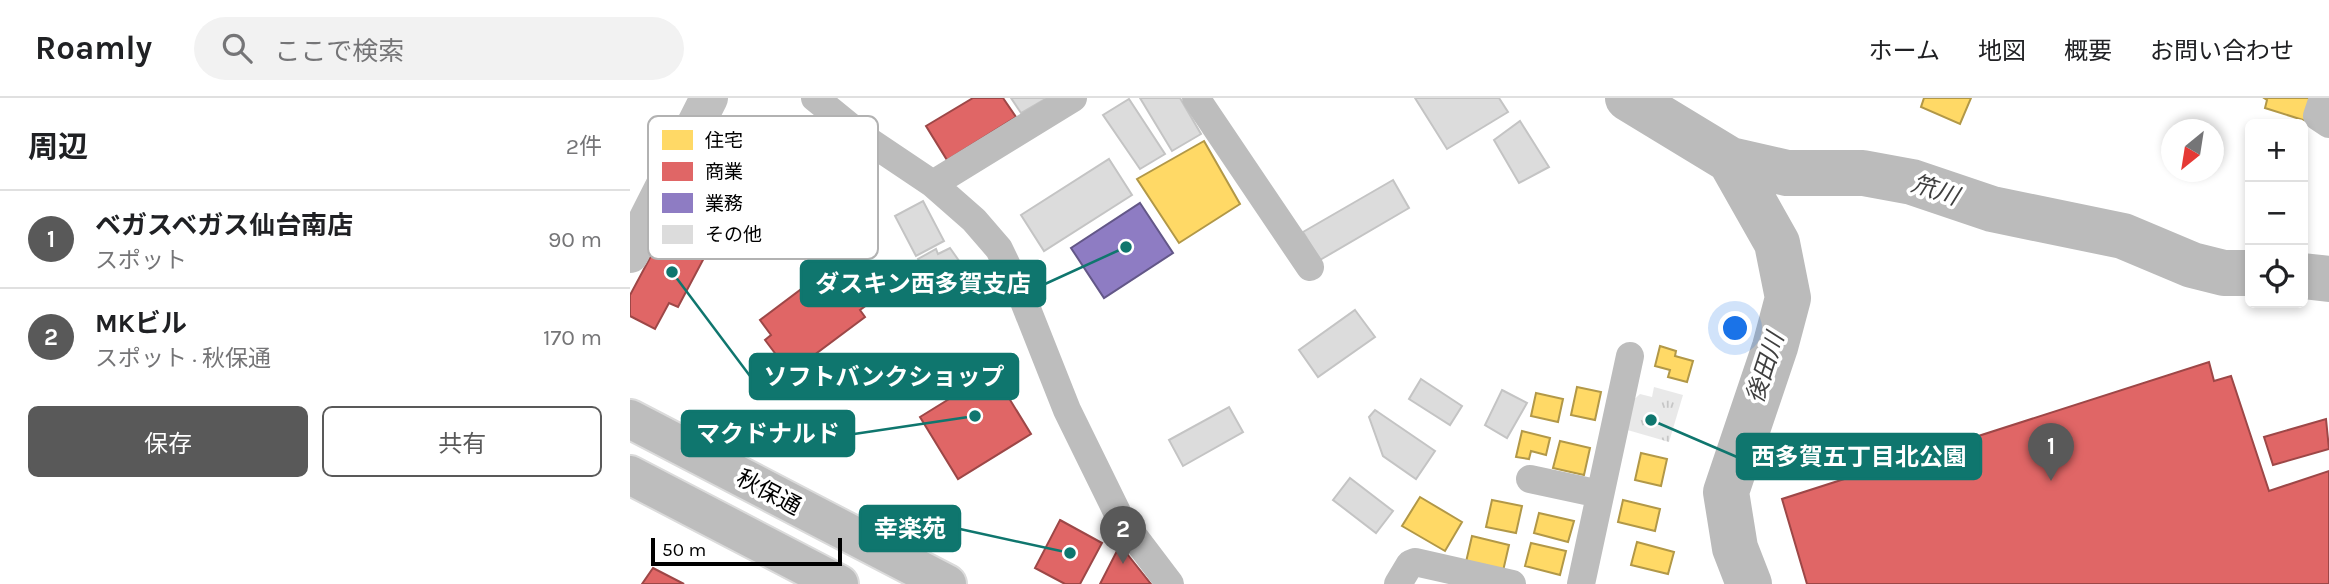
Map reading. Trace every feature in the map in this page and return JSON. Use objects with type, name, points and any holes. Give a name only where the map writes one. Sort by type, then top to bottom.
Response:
[{"type":"highway","name":"秋保通","points":[[630,418],[947,584]]},
{"type":"highway","points":[[630,475],[839,584]]},
{"type":"street","points":[[700,116],[709,98]]},
{"type":"street","points":[[933,184],[1073,98]]},
{"type":"street","points":[[1196,98],[1310,267]]},
{"type":"street","points":[[2323,98],[2317,116],[2329,124]]},
{"type":"street","points":[[829,102],[843,116]]},
{"type":"street","points":[[878,147],[933,184],[974,219],[999,249],[1023,299],[1067,410],[1120,519],[1170,584]]},
{"type":"street","points":[[630,254],[648,218]]},
{"type":"street","points":[[1581,584],[1630,356]]},
{"type":"street","points":[[1530,479],[1600,494]]},
{"type":"street","points":[[1398,584],[1410,564],[1415,562],[1512,584]]},
{"type":"green space","points":[[1654,387],[1683,395],[1669,442],[1624,429],[1629,404],[1640,394],[1652,397]]},
{"type":"building: 住宅","points":[[1924,98],[1971,98],[1960,124],[1921,107]]},
{"type":"building: 住宅","points":[[2264,98],[2313,98],[2307,119],[2265,108],[2267,100]]},
{"type":"building: 住宅","points":[[1204,141],[1240,204],[1179,243],[1137,179]]},
{"type":"building: 住宅","points":[[1660,346],[1676,351],[1675,356],[1693,361],[1687,382],[1668,377],[1670,370],[1655,366]]},
{"type":"building: 住宅","points":[[1577,387],[1601,392],[1595,420],[1571,415]]},
{"type":"building: 住宅","points":[[1536,393],[1563,399],[1558,422],[1531,416]]},
{"type":"building: 住宅","points":[[1522,431],[1550,438],[1546,455],[1531,451],[1529,459],[1516,457]]},
{"type":"building: 住宅","points":[[1560,441],[1590,448],[1584,475],[1553,468]]},
{"type":"building: 住宅","points":[[1641,453],[1667,459],[1661,486],[1635,480]]},
{"type":"building: 住宅","points":[[1420,497],[1462,522],[1445,551],[1402,526]]},
{"type":"building: 住宅","points":[[1492,500],[1522,506],[1516,533],[1486,527]]},
{"type":"building: 住宅","points":[[1623,500],[1660,509],[1655,531],[1618,522]]},
{"type":"building: 住宅","points":[[1539,513],[1574,521],[1568,542],[1534,533]]},
{"type":"building: 住宅","points":[[1472,536],[1509,545],[1503,571],[1466,562]]},
{"type":"building: 住宅","points":[[1637,542],[1674,552],[1668,574],[1631,565]]},
{"type":"building: 住宅","points":[[1531,543],[1566,551],[1560,575],[1525,566]]},
{"type":"building: 商業","points":[[973,98],[1003,98],[1016,117],[947,160],[926,126]]},
{"type":"building: 商業","points":[[649,259],[703,259],[678,307],[669,303],[655,329],[630,316],[630,295]]},
{"type":"building: 商業","points":[[840,260],[871,302],[860,310],[865,317],[790,373],[765,340],[771,335],[760,320]]},
{"type":"building: 商業","points":[[2209,362],[2214,381],[2231,376],[2269,491],[2329,471],[2329,584],[1807,584],[1782,499]]},
{"type":"building: 商業","points":[[993,372],[1031,434],[958,479],[920,417]]},
{"type":"building: 商業","points":[[2326,419],[2329,449],[2273,465],[2264,437]]},
{"type":"building: 商業","points":[[1060,520],[1102,543],[1080,584],[1065,584],[1035,568]]},
{"type":"building: 商業","points":[[1120,545],[1151,584],[1100,584]]},
{"type":"building: 商業","points":[[653,568],[684,584],[642,584]]},
{"type":"building: 業務","points":[[1140,203],[1173,253],[1104,298],[1071,248]]},
{"type":"building: その他","points":[[1011,98],[1047,98],[1021,113]]},
{"type":"building: その他","points":[[1140,98],[1180,98],[1201,134],[1172,151]]},
{"type":"building: その他","points":[[1415,98],[1499,98],[1508,112],[1447,149]]},
{"type":"building: その他","points":[[1129,99],[1165,154],[1140,169],[1103,115]]},
{"type":"building: その他","points":[[1520,121],[1549,167],[1519,183],[1494,140]]},
{"type":"building: その他","points":[[1109,159],[1132,195],[1044,251],[1021,215]]},
{"type":"building: その他","points":[[1393,180],[1409,208],[1320,260],[1303,232]]},
{"type":"building: その他","points":[[923,201],[944,241],[916,256],[895,216]]},
{"type":"building: その他","points":[[950,248],[964,268],[931,285],[918,259],[936,249],[938,254]]},
{"type":"building: その他","points":[[1355,310],[1375,337],[1318,377],[1299,350]]},
{"type":"building: その他","points":[[1421,379],[1462,406],[1450,425],[1409,399]]},
{"type":"building: その他","points":[[1502,390],[1527,403],[1507,438],[1485,425]]},
{"type":"building: その他","points":[[1229,407],[1243,432],[1183,466],[1169,440]]},
{"type":"building: その他","points":[[1375,410],[1435,451],[1416,479],[1383,456],[1369,417]]},
{"type":"building: その他","points":[[1350,478],[1393,511],[1376,533],[1333,500]]},
{"type":"waterway","name":"笊川","points":[[1628,98],[1730,160],[1787,173],[1863,173],[1912,182],[1992,209],[2123,236],[2192,265],[2224,273],[2245,273]]},
{"type":"waterway","name":"後田川","points":[[1730,160],[1777,243],[1788,298],[1775,347],[1726,492],[1735,548],[1749,584]]},
{"type":"waterway","name":"笊川","points":[[2308,277],[2329,279]]},
{"type":"place","name":"ダスキン西多賀支店","points":[[1126,247]]},
{"type":"place","name":"ソフトバンクショップ","points":[[672,272]]},
{"type":"place","name":"マクドナルド","points":[[975,416]]},
{"type":"place","name":"西多賀五丁目北公園","points":[[1651,420]]},
{"type":"place","name":"ベガスベガス仙台南店","points":[[2051,481]]},
{"type":"place","name":"幸楽苑","points":[[1070,553]]},
{"type":"place","name":"MKビル","points":[[1123,564]]}]
